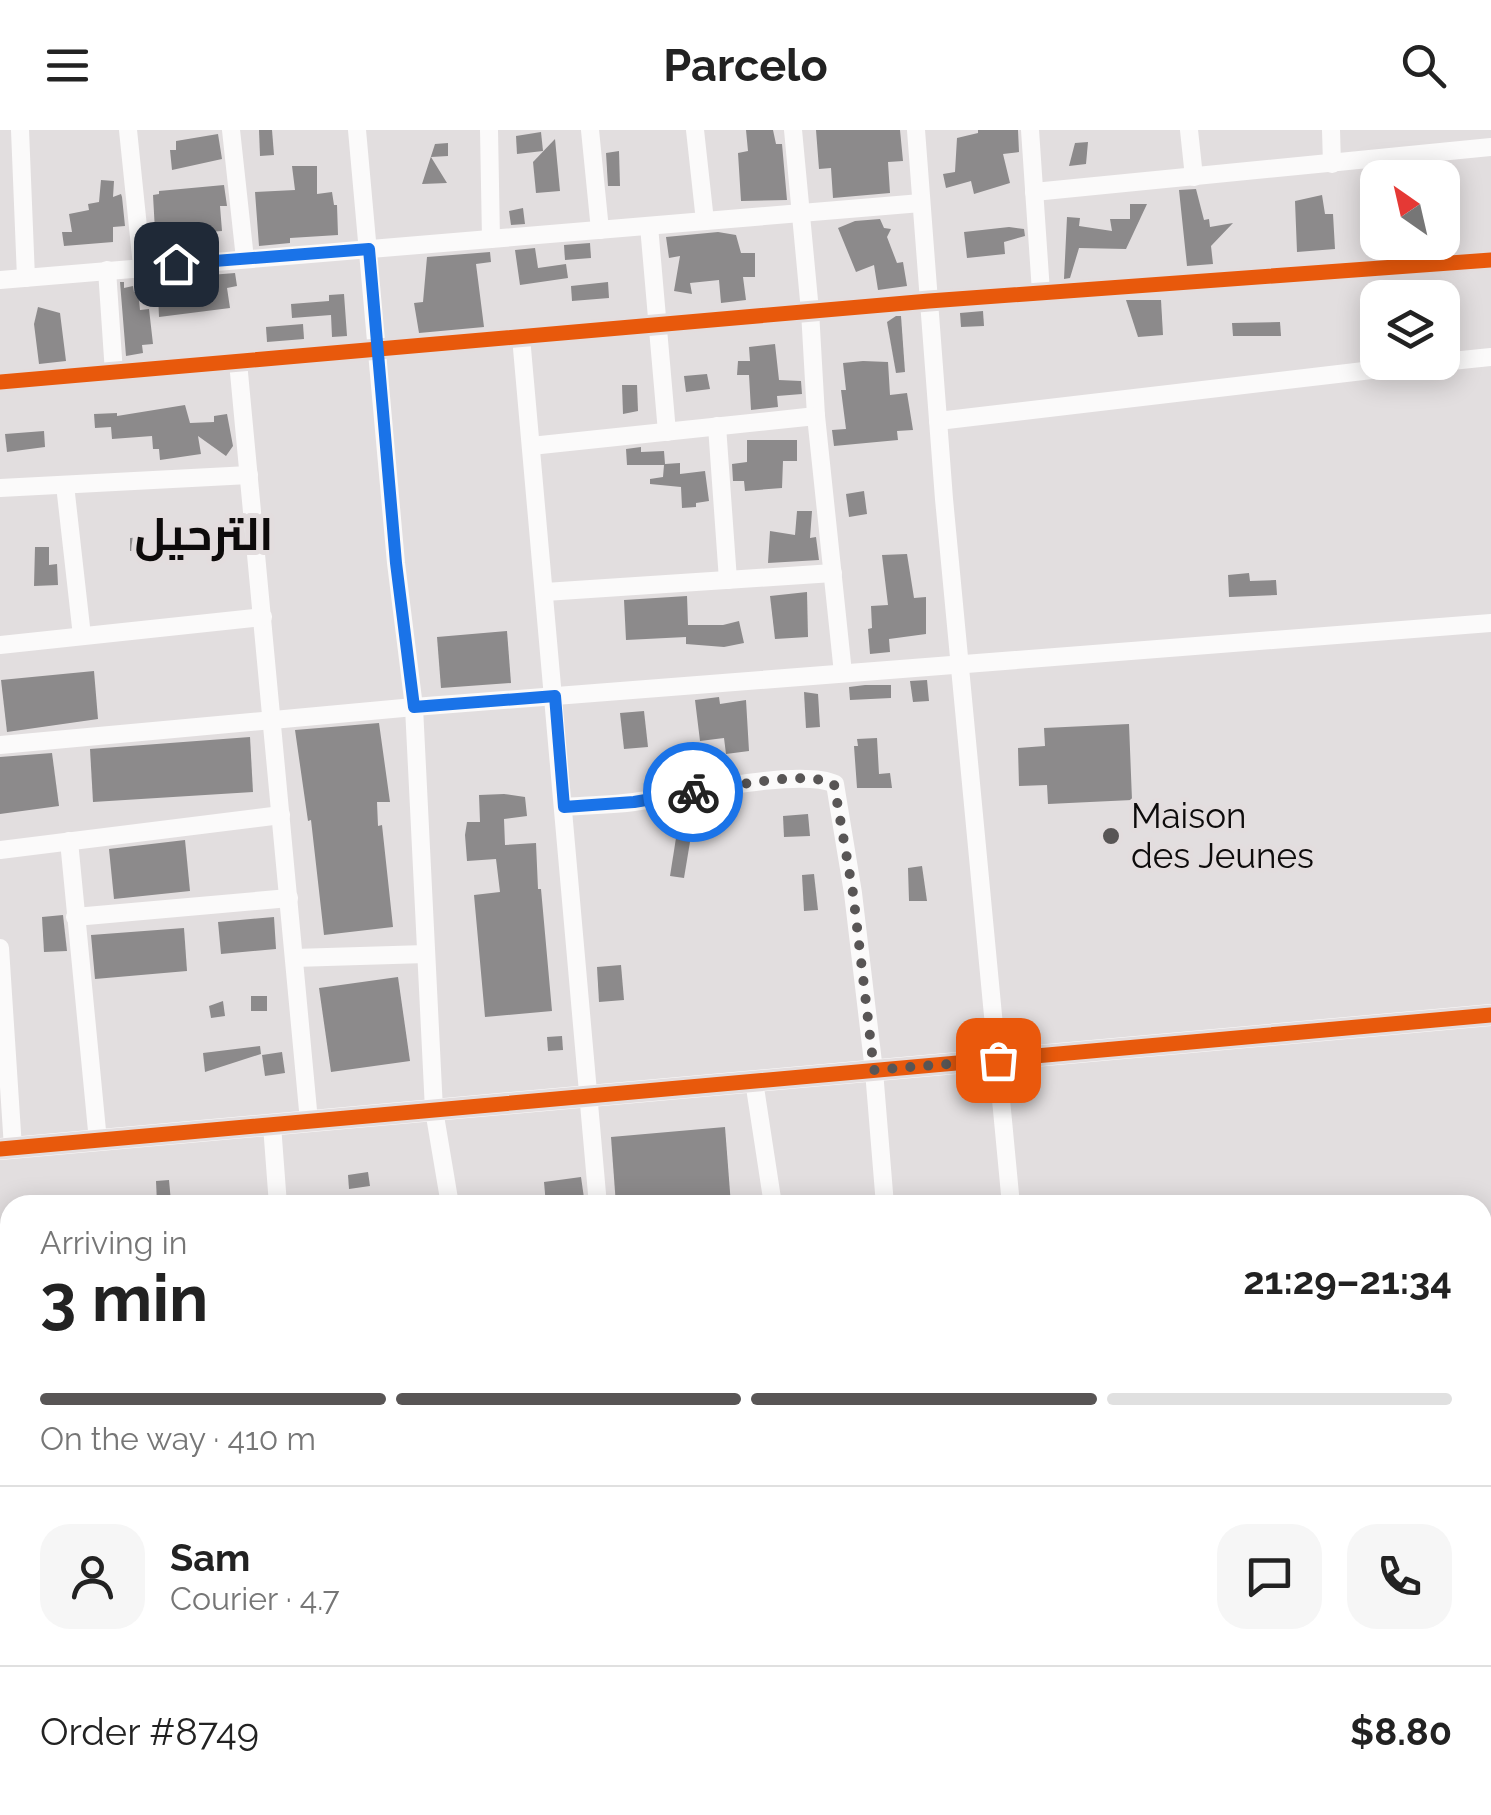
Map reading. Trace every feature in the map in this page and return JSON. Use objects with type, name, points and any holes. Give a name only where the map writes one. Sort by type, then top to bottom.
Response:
[{"type":"street","points":[[20,130],[26,278]]},
{"type":"street","points":[[128,130],[142,266]]},
{"type":"street","points":[[231,130],[244,258]]},
{"type":"street","points":[[357,130],[396,563],[414,707],[434,1110],[448,1195]]},
{"type":"street","points":[[489,130],[491,239]]},
{"type":"street","points":[[590,130],[600,230]]},
{"type":"street","points":[[695,130],[706,221]]},
{"type":"street","points":[[793,130],[816,416],[843,673]]},
{"type":"street","points":[[916,130],[958,664],[1010,1195]]},
{"type":"street","points":[[1030,130],[1041,292]]},
{"type":"street","points":[[1188,130],[1194,177]]},
{"type":"street","points":[[1331,130],[1332,164]]},
{"type":"street","points":[[1034,192],[1491,146]]},
{"type":"street","points":[[0,280],[921,203]]},
{"type":"street","points":[[649,226],[667,432]]},
{"type":"street","points":[[0,382],[928,300],[1491,260]]},
{"type":"street","points":[[107,270],[114,373]]},
{"type":"street","points":[[521,336],[597,1195]]},
{"type":"street","points":[[1460,360],[1491,357]]},
{"type":"street","points":[[238,362],[309,1122]]},
{"type":"street","points":[[938,421],[1360,372]]},
{"type":"street","points":[[531,446],[816,416]]},
{"type":"street","points":[[717,426],[728,580]]},
{"type":"street","points":[[0,488],[249,475]]},
{"type":"street","points":[[65,485],[82,636]]},
{"type":"street","points":[[545,592],[832,573]]},
{"type":"street","points":[[0,645],[262,617]]},
{"type":"street","points":[[0,745],[414,707],[1491,623]]},
{"type":"street","points":[[564,807],[634,802],[798,780],[834,784],[853,893],[884,1195]]},
{"type":"street","points":[[0,850],[281,815]]},
{"type":"street","points":[[69,841],[98,1140]]},
{"type":"street","points":[[75,917],[288,898]]},
{"type":"street","points":[[0,948],[7,1149],[1491,1015]]},
{"type":"street","points":[[294,958],[426,954]]},
{"type":"street","points":[[754,1082],[771,1195]]},
{"type":"street","points":[[272,1125],[277,1195]]},
{"type":"building","points":[[259,130],[272,130],[274,155],[260,156]]},
{"type":"building","points":[[746,130],[773,130],[776,144],[782,144],[787,200],[741,201],[738,153],[748,151]]},
{"type":"building","points":[[816,130],[900,130],[903,161],[888,162],[890,193],[833,198],[831,168],[819,169]]},
{"type":"building","points":[[978,130],[1018,130],[1019,152],[1003,154],[1010,183],[974,194],[971,181],[946,188],[943,174],[955,172],[957,138]]},
{"type":"building","points":[[541,132],[543,151],[517,154],[516,136]]},
{"type":"building","points":[[218,134],[222,159],[172,170],[170,150],[176,150],[176,141]]},
{"type":"building","points":[[555,139],[560,191],[536,193],[533,162]]},
{"type":"building","points":[[1088,142],[1086,164],[1069,166],[1075,143]]},
{"type":"building","points":[[448,143],[448,156],[431,157],[447,183],[422,184],[435,144]]},
{"type":"building","points":[[619,151],[620,186],[608,186],[606,153]]},
{"type":"building","points":[[292,166],[317,166],[317,194],[332,192],[337,205],[338,235],[290,238],[290,243],[259,246],[255,192],[295,190]]},
{"type":"building","points":[[101,180],[114,181],[113,197],[121,194],[125,226],[113,227],[113,242],[64,246],[62,232],[72,232],[69,214],[89,210],[88,204],[99,202]]},
{"type":"building","points":[[224,185],[227,206],[220,206],[222,231],[195,233],[195,251],[172,253],[172,248],[156,249],[153,195],[159,191]]},
{"type":"building","points":[[1196,189],[1204,220],[1209,219],[1210,227],[1233,223],[1211,246],[1213,264],[1187,266],[1179,190]]},
{"type":"building","points":[[1322,195],[1325,214],[1333,214],[1335,249],[1297,252],[1295,201]]},
{"type":"building","points":[[1130,204],[1147,204],[1126,249],[1079,248],[1070,278],[1064,279],[1067,217],[1080,218],[1079,226],[1112,231],[1110,219],[1130,219]]},
{"type":"building","points":[[523,208],[525,224],[511,225],[509,211]]},
{"type":"building","points":[[880,219],[884,228],[891,229],[887,237],[897,263],[903,262],[907,286],[878,290],[874,265],[856,272],[838,228],[855,221]]},
{"type":"building","points":[[1024,229],[1025,236],[1004,242],[1005,254],[967,258],[964,232]]},
{"type":"building","points":[[718,232],[736,235],[741,253],[755,253],[755,277],[743,277],[746,300],[721,303],[719,280],[690,283],[692,294],[674,291],[680,256],[669,258],[666,237]]},
{"type":"building","points":[[590,243],[591,258],[565,260],[564,245]]},
{"type":"building","points":[[535,248],[538,268],[566,264],[568,278],[520,285],[515,250]]},
{"type":"building","points":[[490,252],[491,262],[476,264],[484,327],[419,333],[414,303],[423,302],[427,257]]},
{"type":"building","points":[[235,273],[237,286],[227,288],[230,308],[159,317],[158,294],[173,293],[173,278]]},
{"type":"building","points":[[120,282],[124,282],[124,288],[133,286],[134,292],[138,291],[140,310],[149,309],[153,344],[142,345],[143,353],[126,356]]},
{"type":"building","points":[[608,282],[609,298],[572,301],[571,286]]},
{"type":"building","points":[[344,294],[347,336],[332,337],[331,315],[292,318],[291,304],[329,301],[329,295]]},
{"type":"building","points":[[1126,300],[1161,300],[1163,335],[1138,337]]},
{"type":"building","points":[[38,307],[60,313],[66,361],[39,364],[34,324]]},
{"type":"building","points":[[983,311],[984,326],[961,327],[960,313]]},
{"type":"building","points":[[901,316],[905,372],[896,373],[887,322]]},
{"type":"building","points":[[1280,322],[1281,336],[1233,336],[1232,323]]},
{"type":"building","points":[[303,324],[304,339],[267,342],[266,327]]},
{"type":"building","points":[[775,344],[779,380],[801,381],[802,394],[777,396],[778,407],[751,410],[749,375],[737,375],[738,361],[750,361],[749,347]]},
{"type":"building","points":[[888,362],[890,395],[907,393],[913,430],[897,431],[898,440],[834,446],[832,430],[846,429],[841,390],[846,390],[843,363]]},
{"type":"building","points":[[707,374],[710,389],[686,392],[684,376]]},
{"type":"building","points":[[622,385],[637,385],[638,411],[623,414]]},
{"type":"building","points":[[185,405],[190,423],[214,422],[214,416],[227,414],[233,446],[226,456],[198,436],[201,454],[160,460],[159,449],[153,449],[152,436],[112,439],[111,427],[95,428],[94,414],[117,416]]},
{"type":"building","points":[[44,431],[45,447],[7,452],[5,434]]},
{"type":"building","points":[[747,440],[797,440],[797,461],[783,461],[782,488],[745,491],[744,481],[733,481],[732,464],[747,462]]},
{"type":"building","points":[[641,447],[641,452],[664,451],[665,464],[680,463],[680,474],[705,471],[709,501],[682,508],[681,487],[650,484],[650,479],[663,477],[664,465],[627,465],[626,449]]},
{"type":"building","points":[[864,491],[867,514],[849,517],[846,494]]},
{"type":"building","points":[[797,511],[812,511],[810,538],[816,537],[819,560],[768,563],[770,531],[795,535]]},
{"type":"building","points":[[144,537],[145,550],[130,551],[130,538]]},
{"type":"building","points":[[35,547],[49,547],[49,565],[57,564],[58,585],[34,586]]},
{"type":"building","points":[[907,554],[914,598],[926,597],[926,634],[889,639],[890,652],[870,654],[871,606],[888,605],[882,555]]},
{"type":"building","points":[[1249,573],[1250,581],[1276,580],[1277,595],[1229,597],[1228,575]]},
{"type":"building","points":[[807,592],[808,637],[775,639],[770,596]]},
{"type":"building","points":[[687,596],[688,625],[739,621],[744,643],[724,647],[686,644],[686,637],[626,640],[624,600]]},
{"type":"building","points":[[507,631],[511,683],[441,688],[437,637]]},
{"type":"building","points":[[94,671],[98,719],[7,732],[1,680]]},
{"type":"building","points":[[927,680],[929,701],[913,702],[910,681]]},
{"type":"building","points":[[891,685],[891,698],[850,700],[849,687]]},
{"type":"building","points":[[804,692],[818,694],[820,727],[806,728]]},
{"type":"building","points":[[719,697],[720,704],[746,700],[749,751],[726,754],[724,738],[700,741],[695,700]]},
{"type":"building","points":[[644,711],[648,747],[624,749],[620,713]]},
{"type":"building","points":[[379,723],[390,802],[377,802],[378,826],[382,825],[393,927],[324,935],[311,820],[308,821],[295,730]]},
{"type":"building","points":[[1129,724],[1132,800],[1048,804],[1047,785],[1019,786],[1018,748],[1045,746],[1044,728]]},
{"type":"building","points":[[250,737],[253,792],[93,802],[90,749]]},
{"type":"building","points":[[877,738],[879,774],[890,773],[892,788],[857,788],[854,746],[858,746],[857,739]]},
{"type":"building","points":[[52,753],[59,806],[0,814],[0,757]]},
{"type":"building","points":[[479,795],[525,797],[527,816],[504,819],[505,845],[536,843],[552,1011],[485,1017],[474,895],[500,892],[496,859],[467,861],[465,835],[467,822],[480,822]]},
{"type":"building","points":[[808,814],[810,836],[784,837],[783,816]]},
{"type":"building","points":[[691,836],[684,878],[670,876],[676,838]]},
{"type":"building","points":[[185,840],[190,891],[114,899],[109,849]]},
{"type":"building","points":[[922,866],[927,901],[909,901],[908,868]]},
{"type":"building","points":[[814,874],[818,910],[804,911],[802,875]]},
{"type":"building","points":[[63,915],[67,951],[44,952],[42,917]]},
{"type":"building","points":[[274,917],[276,949],[221,954],[218,922]]},
{"type":"building","points":[[184,928],[187,971],[95,979],[91,935]]},
{"type":"building","points":[[621,965],[624,1000],[599,1002],[597,967]]},
{"type":"building","points":[[398,977],[410,1061],[331,1072],[319,988]]},
{"type":"building","points":[[251,996],[267,996],[267,1011],[251,1011]]},
{"type":"building","points":[[223,1001],[225,1016],[211,1018],[209,1006]]},
{"type":"building","points":[[562,1036],[563,1050],[548,1051],[547,1037]]},
{"type":"building","points":[[260,1046],[261,1054],[205,1072],[203,1053]]},
{"type":"building","points":[[282,1052],[285,1073],[265,1076],[262,1055]]},
{"type":"building","points":[[725,1127],[730,1195],[615,1195],[611,1137]]},
{"type":"building","points":[[368,1172],[370,1186],[349,1189],[348,1175]]},
{"type":"building","points":[[581,1177],[584,1195],[545,1195],[544,1182]]},
{"type":"building","points":[[169,1180],[170,1195],[157,1195],[156,1181]]},
{"type":"cycle path","points":[[0,382],[929,301],[1491,260]]},
{"type":"cycle path","points":[[0,1149],[1491,1015]]},
{"type":"way so far","points":[[693,792],[798,780],[834,784],[853,893],[874,1070],[998,1060]]},
{"type":"place","name":"Maison des Jeunes","points":[[1111,836]]},
{"type":"district","name":"الترحيل","points":[[204,534]]},
{"type":"route","points":[[176,264],[369,249],[396,563],[414,707],[555,696],[564,807],[634,802],[693,792]]}]
